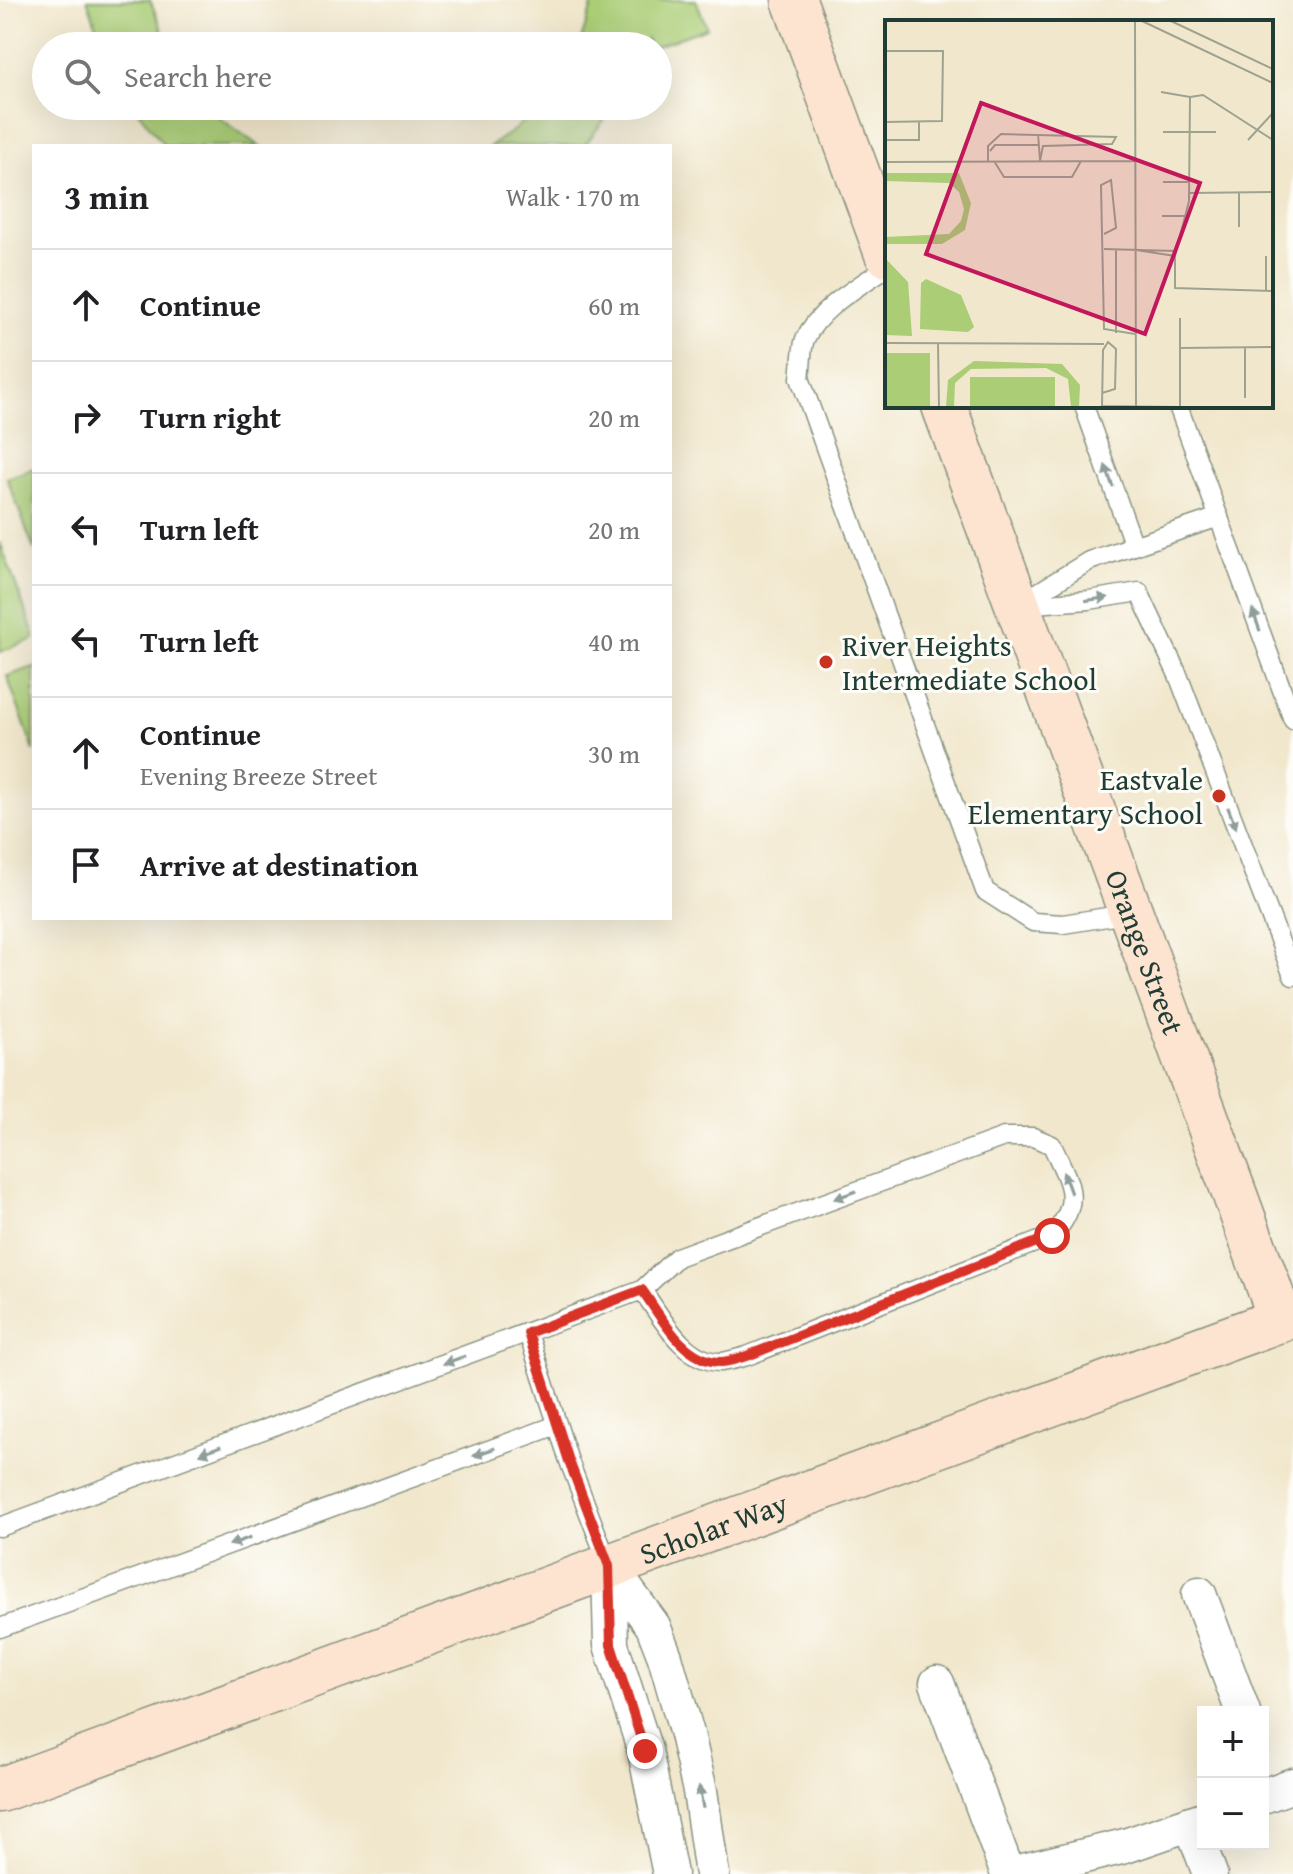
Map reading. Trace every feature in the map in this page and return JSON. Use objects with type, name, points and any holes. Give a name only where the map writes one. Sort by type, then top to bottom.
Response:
[{"type":"street","points":[[794,0],[883,229]]},
{"type":"street","name":"Orange Street","points":[[945,408],[1132,913],[1287,1318]]},
{"type":"street","name":"Scholar Way","points":[[0,1790],[1287,1318]]},
{"type":"street","points":[[609,1566],[611,1645],[645,1751],[670,1874]]},
{"type":"street","points":[[609,1566],[653,1626],[665,1657],[691,1748],[712,1874]]},
{"type":"street","points":[[1199,1594],[1241,1706]]},
{"type":"street","points":[[937,1683],[1010,1874],[1125,1846],[1197,1821]]},
{"type":"street","points":[[1204,1850],[1210,1874]]},
{"type":"lane","points":[[885,268],[821,318],[804,341],[800,378],[985,891],[1033,922],[1063,924],[1132,913]]},
{"type":"lane","points":[[1085,408],[1134,546]]},
{"type":"lane","points":[[1179,408],[1293,720]]},
{"type":"lane","points":[[1019,605],[1089,561],[1219,517]]},
{"type":"lane","points":[[1019,605],[1089,600],[1139,592],[1178,675],[1293,976]]},
{"type":"lane","points":[[0,1527],[642,1290],[677,1257],[1004,1137],[1033,1137],[1052,1145],[1073,1198],[1066,1221],[1052,1236],[747,1356],[720,1362],[699,1355],[671,1333],[642,1290]]},
{"type":"lane","points":[[528,1333],[557,1425],[609,1566]]},
{"type":"lane","points":[[0,1628],[557,1425]]},
{"type":"green space","points":[[87,0],[150,0],[163,32],[99,32]]},
{"type":"green space","points":[[594,0],[696,0],[707,28],[672,41],[672,32],[584,32]]},
{"type":"green space","points":[[145,120],[223,120],[256,144],[163,144]]},
{"type":"green space","points":[[524,120],[604,120],[586,144],[493,144]]},
{"type":"green space","points":[[32,469],[32,545],[7,478]]},
{"type":"green space","points":[[0,542],[32,629],[32,640],[0,652]]},
{"type":"green space","points":[[32,668],[32,745],[7,676]]},
{"type":"place","name":"River Heights Intermediate School","points":[[826,662]]},
{"type":"place","name":"Eastvale Elementary School","points":[[1219,796]]},
{"type":"route","points":[[645,1751],[611,1645],[609,1566],[569,1461],[528,1333],[642,1290],[671,1333],[699,1355],[720,1362],[747,1356],[1052,1236]]}]
